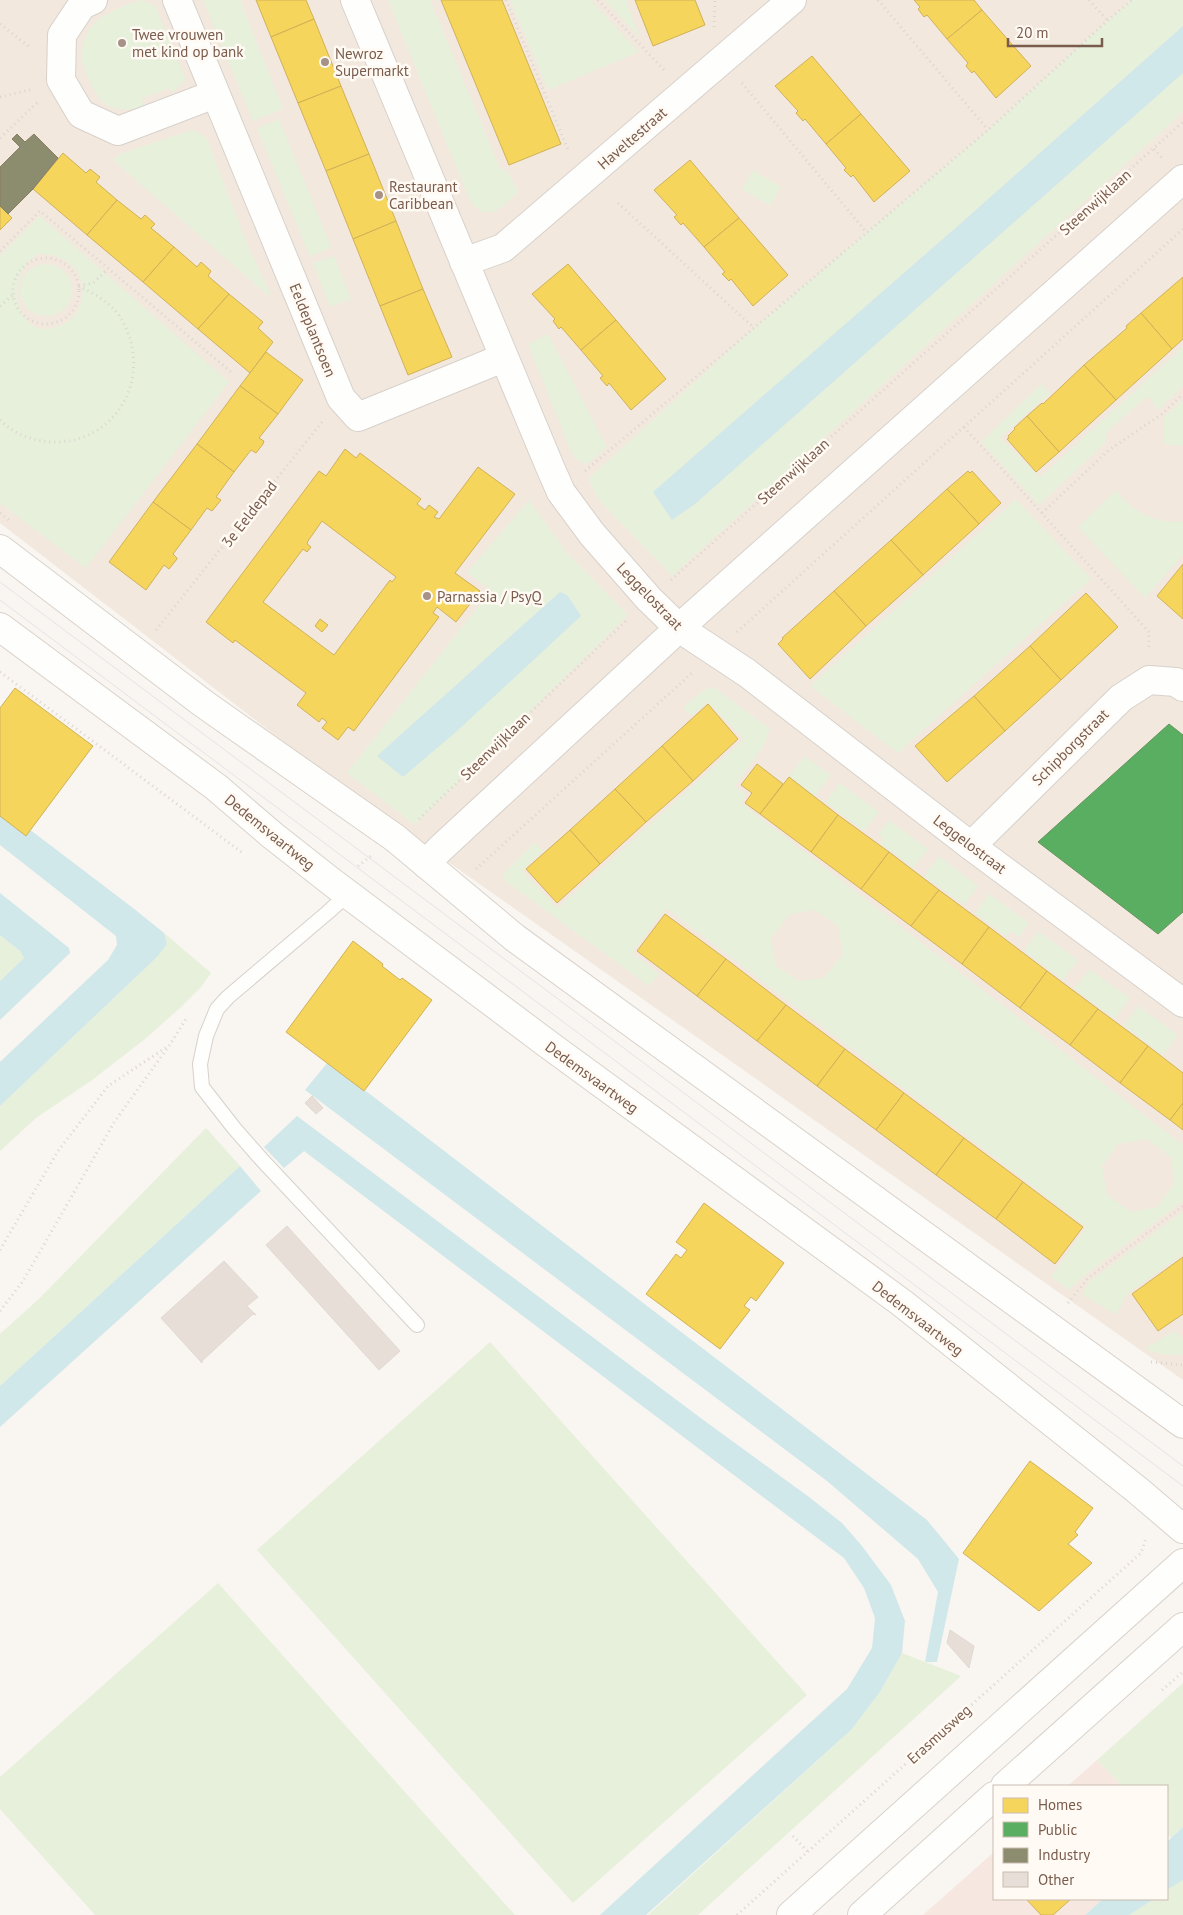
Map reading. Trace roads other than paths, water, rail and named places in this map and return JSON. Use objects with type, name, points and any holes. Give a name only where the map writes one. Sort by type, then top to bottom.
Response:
[{"type":"street","points":[[93,0],[82,5],[62,35],[50,82],[81,114],[118,131],[215,94]]},
{"type":"street","name":"Eeldeplantsoen","points":[[177,0],[341,398],[358,417],[504,358]]},
{"type":"street","name":"Leggelostraat","points":[[355,0],[561,492],[592,534],[649,599],[679,628],[747,673],[971,846],[1183,1003]]},
{"type":"street","name":"Haveltestraat","points":[[464,262],[503,248],[792,0]]},
{"type":"street","points":[[426,864],[679,628],[1183,179]]},
{"type":"street","points":[[0,549],[204,704],[395,838],[515,938],[1183,1424]]},
{"type":"street","name":"Dedemsvaartweg","points":[[0,627],[216,787],[272,835],[348,894],[549,1045],[902,1304],[1136,1489],[1183,1529]]},
{"type":"street","name":"Schipborgstraat","points":[[971,846],[1121,698],[1149,680],[1176,682],[1183,687]]},
{"type":"street","points":[[791,1915],[1183,1563]]},
{"type":"street","points":[[1006,1785],[1183,1627]]},
{"type":"street","points":[[862,1915],[993,1797]]},
{"type":"lane","points":[[348,894],[228,997],[217,1009],[206,1036],[200,1064],[202,1086],[263,1161],[417,1325]]},
{"type":"water","points":[[1183,26],[1183,73],[695,504],[672,520],[653,492]]},
{"type":"water","points":[[560,592],[567,595],[581,616],[457,731],[403,777],[377,756]]},
{"type":"water","points":[[0,807],[164,933],[167,944],[157,957],[0,1106],[0,1062],[108,960],[117,945],[116,936],[0,845]]},
{"type":"water","points":[[0,893],[69,948],[70,953],[0,1020],[0,981],[24,958],[20,951],[0,935]]},
{"type":"water","points":[[328,1062],[927,1520],[959,1559],[937,1662],[925,1662],[938,1592],[918,1559],[827,1481],[305,1090]]},
{"type":"water","points":[[297,1116],[842,1523],[891,1585],[905,1621],[902,1653],[880,1692],[851,1730],[646,1915],[600,1915],[847,1689],[872,1648],[875,1618],[864,1588],[844,1558],[304,1151],[284,1168],[264,1147]]},
{"type":"water","points":[[240,1166],[261,1191],[0,1427],[0,1386]]},
{"type":"water","points":[[1183,1827],[1183,1880],[1168,1889],[1168,1841]]},
{"type":"water","points":[[1102,1900],[1152,1900],[1129,1915],[1085,1915]]},
{"type":"tram line","points":[[0,582],[1183,1466]]},
{"type":"tram line","points":[[0,600],[1183,1486]]},
{"type":"place","name":"Twee vrouwen met kind op bank","points":[[122,43]]},
{"type":"place","name":"Newroz Supermarkt","points":[[325,62]]},
{"type":"place","name":"Restaurant Caribbean","points":[[379,195]]},
{"type":"place","name":"Parnassia / PsyQ","points":[[427,596]]}]
